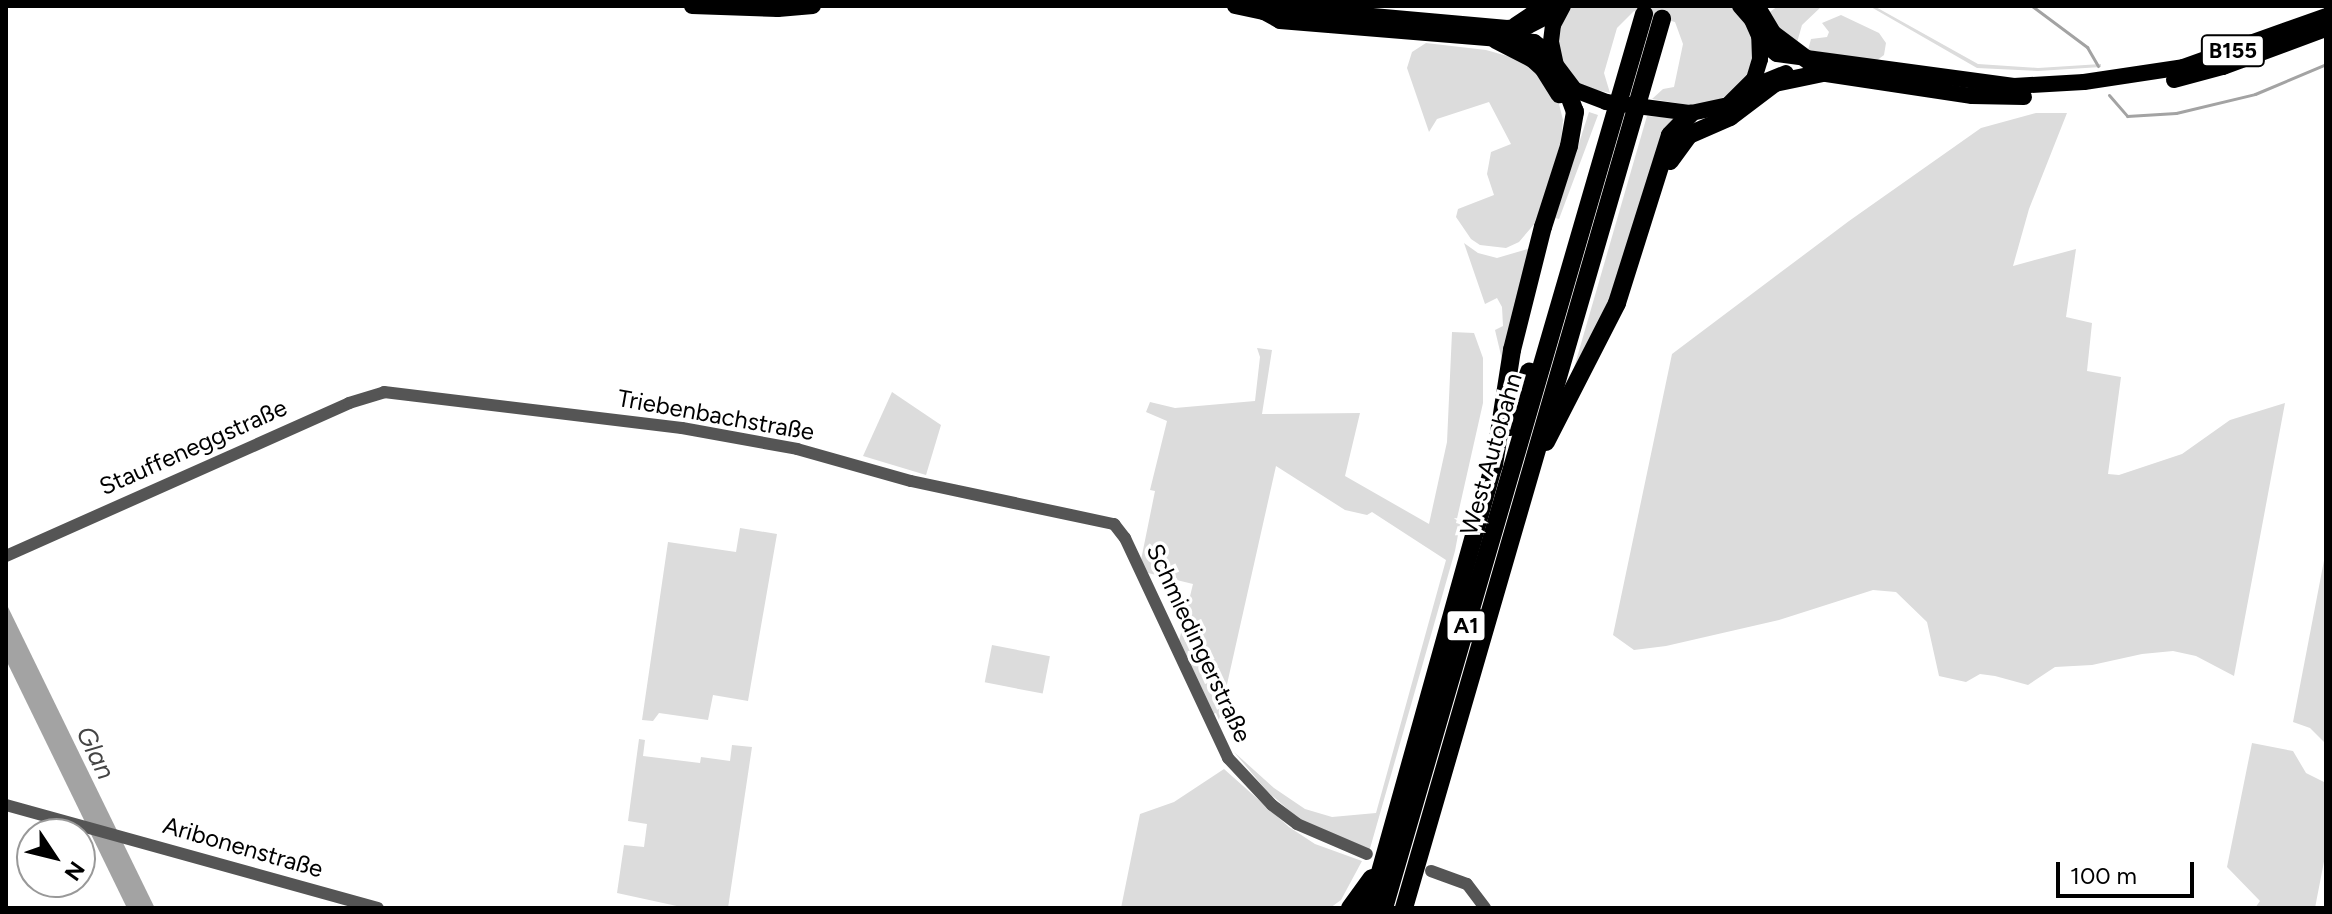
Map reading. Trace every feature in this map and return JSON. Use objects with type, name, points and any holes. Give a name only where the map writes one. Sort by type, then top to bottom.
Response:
[{"type":"highway","points":[[1516,26],[1556,7]]},
{"type":"highway","points":[[1532,465],[1562,415],[1641,253],[1669,163],[1680,144],[1700,128],[1742,109],[1775,83],[1801,68],[1761,29],[1747,8]]},
{"type":"highway","name":"West Autobahn","points":[[1384,908],[1547,344],[1653,16],[1532,465],[1404,908]]},
{"type":"highway","points":[[1494,465],[1512,350],[1567,133],[1564,105],[1543,68],[1496,40]]},
{"type":"highway","points":[[1544,224],[1574,123],[1573,101],[1561,74]]},
{"type":"highway","points":[[1623,287],[1670,135],[1691,113]]},
{"type":"highway","points":[[1370,908],[1494,465],[1535,354],[1547,344]]},
{"type":"highway","points":[[1350,908],[1367,888],[1387,842]]},
{"type":"main road","points":[[692,6],[764,9],[813,6]]},
{"type":"main road","points":[[1235,6],[1264,12],[1280,21],[1534,42],[1552,55]]},
{"type":"main road","points":[[1552,55],[1556,7]]},
{"type":"main road","points":[[1264,12],[1283,8],[1516,26]]},
{"type":"main road","name":"B155","points":[[2112,83],[2205,61],[2326,16]]},
{"type":"main road","points":[[1747,89],[1758,69],[1761,29]]},
{"type":"main road","name":"B155","points":[[1552,55],[1561,74],[1575,90],[1596,99],[1691,113],[1728,105],[1747,89],[1801,68],[1997,97],[2201,74],[2326,29]]},
{"type":"street","name":"Triebenbachstraße","points":[[401,393],[723,434],[802,450],[911,481],[1114,524]]},
{"type":"street","name":"Stauffeneggstraße","points":[[6,556],[349,403],[370,395],[401,393]]},
{"type":"street","name":"Schmiedingerstraße","points":[[1114,524],[1125,538],[1228,758],[1272,805],[1297,824],[1367,854]]},
{"type":"street","name":"Aribonenstraße","points":[[6,805],[378,908]]},
{"type":"street","points":[[1431,871],[1467,884],[1485,908]]},
{"type":"shaded area","points":[[1570,6],[1730,6],[1741,15],[1751,33],[1754,54],[1747,76],[1728,95],[1714,102],[1695,106],[1652,99],[1663,89],[1674,87],[1683,44],[1675,22],[1634,11],[1617,28],[1604,73],[1610,93],[1583,87],[1564,69],[1557,46],[1559,29]]},
{"type":"shaded area","points":[[1778,6],[1822,6],[1802,25],[1796,46],[1767,14]]},
{"type":"shaded area","points":[[1871,7],[1978,64],[2038,68],[2101,64],[2101,67],[2038,71],[1977,68]]},
{"type":"shaded area","points":[[1841,15],[1879,33],[1886,43],[1884,55],[1876,61],[1808,50],[1811,39],[1827,37],[1829,32],[1822,23]]},
{"type":"shaded area","points":[[1426,43],[1486,50],[1525,61],[1547,83],[1559,104],[1563,120],[1561,142],[1536,222],[1519,242],[1506,248],[1480,245],[1471,239],[1456,217],[1458,209],[1494,195],[1487,174],[1491,152],[1511,144],[1489,102],[1437,119],[1429,132],[1407,68],[1412,52]]},
{"type":"shaded area","points":[[1589,112],[1598,115],[1559,219],[1555,218]]},
{"type":"shaded area","points":[[2036,113],[2067,113],[2029,209],[2013,266],[2076,249],[2066,317],[2092,323],[2087,371],[2121,377],[2108,474],[2119,475],[2182,454],[2230,420],[2285,403],[2234,676],[2196,656],[2173,651],[2092,665],[2055,667],[2028,685],[1980,674],[1966,682],[1939,676],[1927,622],[1896,592],[1873,590],[1779,620],[1666,646],[1634,650],[1613,635],[1672,354],[1849,221],[1981,128]]},
{"type":"shaded area","points":[[1647,116],[1674,118],[1612,304],[1567,392]]},
{"type":"shaded area","points":[[1464,243],[1478,253],[1497,258],[1531,248],[1504,368],[1495,330],[1503,326],[1502,307],[1497,298],[1485,304]]},
{"type":"shaded area","points":[[1452,332],[1474,333],[1483,358],[1483,403],[1456,523],[1460,524],[1455,551],[1369,852],[1299,819],[1267,791],[1234,752],[1274,788],[1305,809],[1332,817],[1376,813],[1446,560],[1372,512],[1367,515],[1345,510],[1276,466],[1219,720],[1216,713],[1213,714],[1179,641],[1193,584],[1148,573],[1141,560],[1155,491],[1150,490],[1167,421],[1146,412],[1150,402],[1175,408],[1255,401],[1260,357],[1257,348],[1272,350],[1262,414],[1360,413],[1345,476],[1429,524],[1447,442]]},
{"type":"shaded area","points":[[892,392],[941,425],[926,475],[863,456]]},
{"type":"shaded area","points":[[740,528],[777,534],[748,701],[713,695],[708,720],[659,713],[653,721],[642,720],[668,542],[736,552]]},
{"type":"shaded area","points":[[2326,550],[2326,744],[2310,728],[2293,722]]},
{"type":"shaded area","points":[[6,603],[155,908],[127,908],[96,845],[96,818],[83,818],[6,660]]},
{"type":"shaded area","points":[[992,645],[1050,656],[1043,694],[985,682]]},
{"type":"shaded area","points":[[639,739],[645,740],[643,756],[700,763],[701,757],[730,761],[732,745],[752,747],[728,908],[686,908],[617,893],[624,845],[644,847],[647,824],[628,821]]},
{"type":"shaded area","points":[[2252,743],[2293,751],[2306,773],[2326,783],[2326,851],[2315,908],[2255,908],[2260,901],[2227,867]]},
{"type":"shaded area","points":[[1224,769],[1289,827],[1315,844],[1362,861],[1341,900],[1330,908],[1121,908],[1140,814],[1174,802]]},
{"type":"waterway","points":[[2032,6],[2087,47],[2098,66]]},
{"type":"waterway","points":[[2109,95],[2127,116],[2176,113],[2255,94],[2326,64]]},
{"type":"water label","name":"Glan","points":[[95,753]]}]
